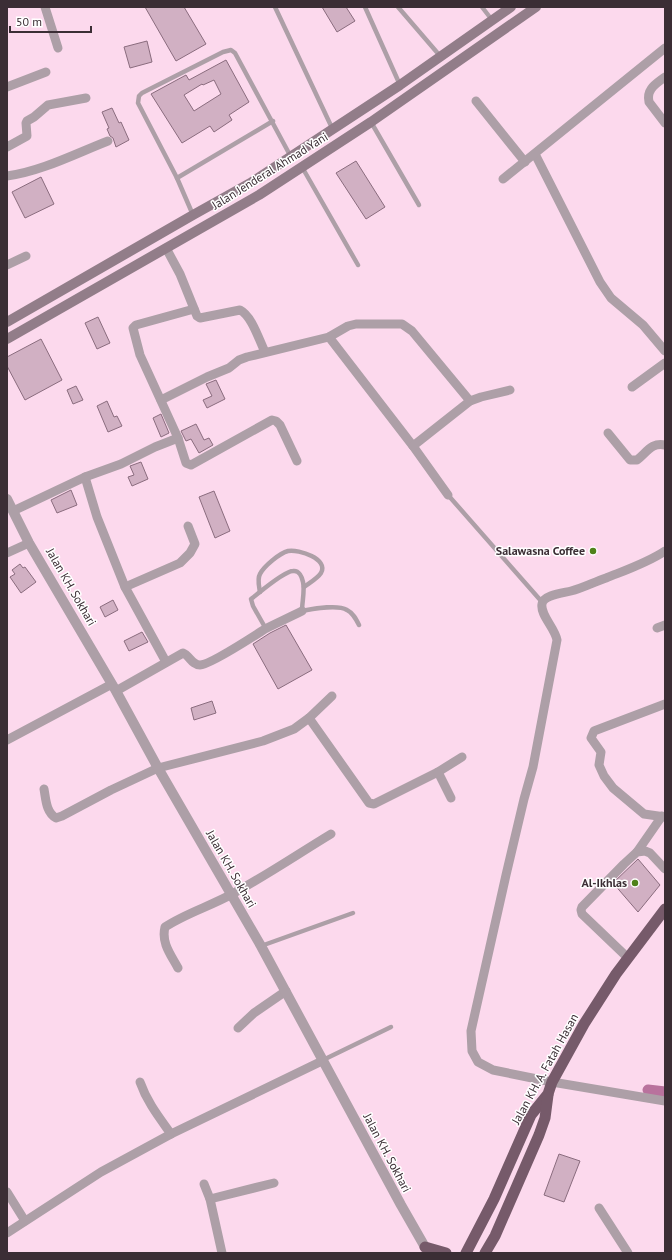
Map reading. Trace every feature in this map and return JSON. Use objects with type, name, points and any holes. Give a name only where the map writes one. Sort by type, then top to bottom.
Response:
[{"type":"highway","name":"Jalan KH. A. Fatah Hasan","points":[[466,1253],[494,1199],[531,1115],[548,1094],[552,1082],[584,1024],[616,974],[665,909]]},
{"type":"highway","points":[[485,1253],[495,1236],[543,1124],[548,1094]]},
{"type":"highway","points":[[494,1253],[495,1236]]},
{"type":"highway","points":[[427,1251],[446,1253]]},
{"type":"main road","name":"Jalan Jenderal Ahmad Yani","points":[[7,322],[193,214],[252,182],[400,85],[511,7]]},
{"type":"main road","name":"Jalan Jenderal Ahmad Yani","points":[[7,340],[259,195],[371,122],[536,7]]},
{"type":"main road","points":[[252,182],[259,195]]},
{"type":"street","points":[[45,7],[58,48]]},
{"type":"street","points":[[503,179],[665,48]]},
{"type":"street","points":[[7,87],[46,72]]},
{"type":"street","points":[[665,77],[649,91],[648,94],[648,102],[665,123]]},
{"type":"street","points":[[7,147],[28,136],[27,121],[48,105],[86,98]]},
{"type":"street","points":[[476,102],[525,162]]},
{"type":"street","points":[[7,176],[42,167],[108,141]]},
{"type":"street","points":[[535,154],[600,282],[611,298],[643,325],[665,351]]},
{"type":"street","points":[[166,248],[180,274],[197,316],[200,318],[240,310],[244,312],[249,318],[265,352]]},
{"type":"street","points":[[7,265],[26,256]]},
{"type":"street","points":[[194,309],[136,325],[133,328],[140,355],[178,438],[186,463],[191,465],[272,420],[276,421],[280,425],[297,461]]},
{"type":"street","points":[[161,400],[207,377],[229,368],[239,360],[265,352],[329,337],[348,326],[356,324],[402,324],[412,330],[470,401]]},
{"type":"street","points":[[329,337],[413,446],[448,495]]},
{"type":"street","points":[[632,387],[665,363]]},
{"type":"street","points":[[413,446],[470,401],[510,390]]},
{"type":"street","points":[[608,433],[630,460],[638,460],[654,445],[658,444],[665,446]]},
{"type":"street","points":[[13,512],[85,477],[121,464],[178,438]]},
{"type":"street","points":[[85,477],[97,517],[125,587],[166,662]]},
{"type":"street","name":"Jalan KH. Sokhari","points":[[7,500],[29,543],[114,687],[158,768],[261,946],[400,1205],[427,1251]]},
{"type":"street","points":[[125,587],[180,563],[190,553],[195,544],[188,526]]},
{"type":"street","points":[[7,554],[29,543]]},
{"type":"street","points":[[665,551],[624,571],[573,591],[545,598],[542,602],[543,612],[555,632],[557,640],[534,760],[506,875],[471,1031],[472,1051],[478,1062],[493,1070],[552,1082],[665,1101]]},
{"type":"street","points":[[7,740],[182,653],[187,655],[193,662],[200,665],[211,662],[266,629],[302,611]]},
{"type":"street","points":[[44,789],[48,810],[52,816],[56,818],[158,768],[263,741],[294,729],[309,718],[332,696]]},
{"type":"street","points":[[628,958],[582,914],[581,910],[589,899],[637,852],[663,817],[644,814],[613,788],[599,766],[601,752],[591,738],[594,731],[665,704]]},
{"type":"street","points":[[309,718],[369,803],[374,804],[438,772],[462,756]]},
{"type":"street","points":[[438,772],[451,798]]},
{"type":"street","points":[[178,968],[164,941],[163,935],[165,927],[174,921],[232,895],[331,834]]},
{"type":"street","points":[[637,852],[645,851],[650,853],[665,869]]},
{"type":"street","points":[[238,1028],[254,1013],[286,991]]},
{"type":"street","points":[[7,1233],[101,1172],[171,1134],[322,1061]]},
{"type":"street","points":[[140,1082],[149,1103],[171,1134]]},
{"type":"street","points":[[210,1199],[274,1183]]},
{"type":"street","points":[[204,1184],[210,1199],[222,1253]]},
{"type":"street","points":[[7,1192],[25,1221]]},
{"type":"street","points":[[599,1208],[628,1253]]},
{"type":"lane","points":[[275,7],[333,130]]},
{"type":"lane","points":[[365,7],[400,85]]},
{"type":"lane","points":[[398,7],[441,56]]},
{"type":"lane","points":[[482,7],[492,20]]},
{"type":"lane","points":[[193,214],[177,178],[138,103],[139,96],[142,93],[223,52],[232,50],[291,157]]},
{"type":"lane","points":[[177,178],[272,121]]},
{"type":"lane","points":[[371,122],[392,160],[420,205]]},
{"type":"lane","points":[[302,167],[358,265]]},
{"type":"lane","points":[[448,495],[542,602]]},
{"type":"lane","points":[[260,592],[258,583],[259,574],[274,559],[289,551],[309,554],[319,562],[322,567],[321,573],[304,587]]},
{"type":"lane","points":[[266,629],[253,606],[251,599],[285,574],[294,571],[300,575],[304,587],[302,611],[337,607],[346,609],[354,615],[359,625]]},
{"type":"lane","points":[[261,946],[353,913]]},
{"type":"lane","points":[[322,1061],[391,1027]]},
{"type":"building","points":[[145,7],[184,7],[206,44],[176,61]]},
{"type":"building","points":[[322,7],[346,7],[355,21],[337,32]]},
{"type":"building","points":[[147,41],[152,62],[130,68],[124,47]]},
{"type":"building","points":[[226,60],[249,102],[229,115],[232,120],[214,132],[210,126],[182,143],[151,94],[186,75],[189,80]],"holes":[[[214,80],[221,94],[194,111],[184,95],[202,84],[203,85]]]},
{"type":"building","points":[[112,108],[119,123],[121,122],[129,140],[116,147],[113,138],[110,136],[107,129],[109,128],[102,112]]},
{"type":"building","points":[[356,161],[385,207],[366,219],[336,173]]},
{"type":"building","points":[[41,177],[54,204],[25,218],[12,192]]},
{"type":"building","points":[[98,317],[110,343],[97,349],[85,323]]},
{"type":"building","points":[[41,339],[62,380],[25,400],[7,366],[7,357]]},
{"type":"building","points":[[216,380],[225,399],[207,408],[203,400],[212,396],[206,384]]},
{"type":"building","points":[[76,386],[83,400],[73,404],[67,390]]},
{"type":"building","points":[[107,401],[114,417],[117,416],[122,426],[108,432],[97,406]]},
{"type":"building","points":[[161,414],[169,433],[161,437],[153,418]]},
{"type":"building","points":[[196,424],[204,440],[209,438],[213,445],[199,453],[191,439],[186,441],[181,431]]},
{"type":"building","points":[[141,462],[148,479],[132,486],[128,477],[134,475],[130,466]]},
{"type":"building","points":[[71,490],[77,505],[57,513],[51,500]]},
{"type":"building","points":[[214,491],[230,531],[215,538],[199,497]]},
{"type":"building","points":[[20,564],[23,568],[25,567],[36,582],[21,593],[10,577],[15,574],[12,570]]},
{"type":"building","points":[[113,600],[118,610],[105,617],[100,607]]},
{"type":"building","points":[[286,625],[312,670],[278,689],[253,644]]},
{"type":"building","points":[[142,632],[148,642],[129,651],[124,641]]},
{"type":"building","points":[[212,701],[216,713],[194,720],[191,708]]},
{"type":"building","name":"Al-Ikhlas","points":[[638,859],[660,885],[638,912],[613,883]]},
{"type":"building","points":[[559,1154],[580,1161],[564,1202],[544,1195]]},
{"type":"waterway","points":[[648,1090],[665,1092]]},
{"type":"place","name":"Salawasna Coffee","points":[[593,551]]},
{"type":"place","name":"Al-Ikhlas","points":[[635,883]]}]
